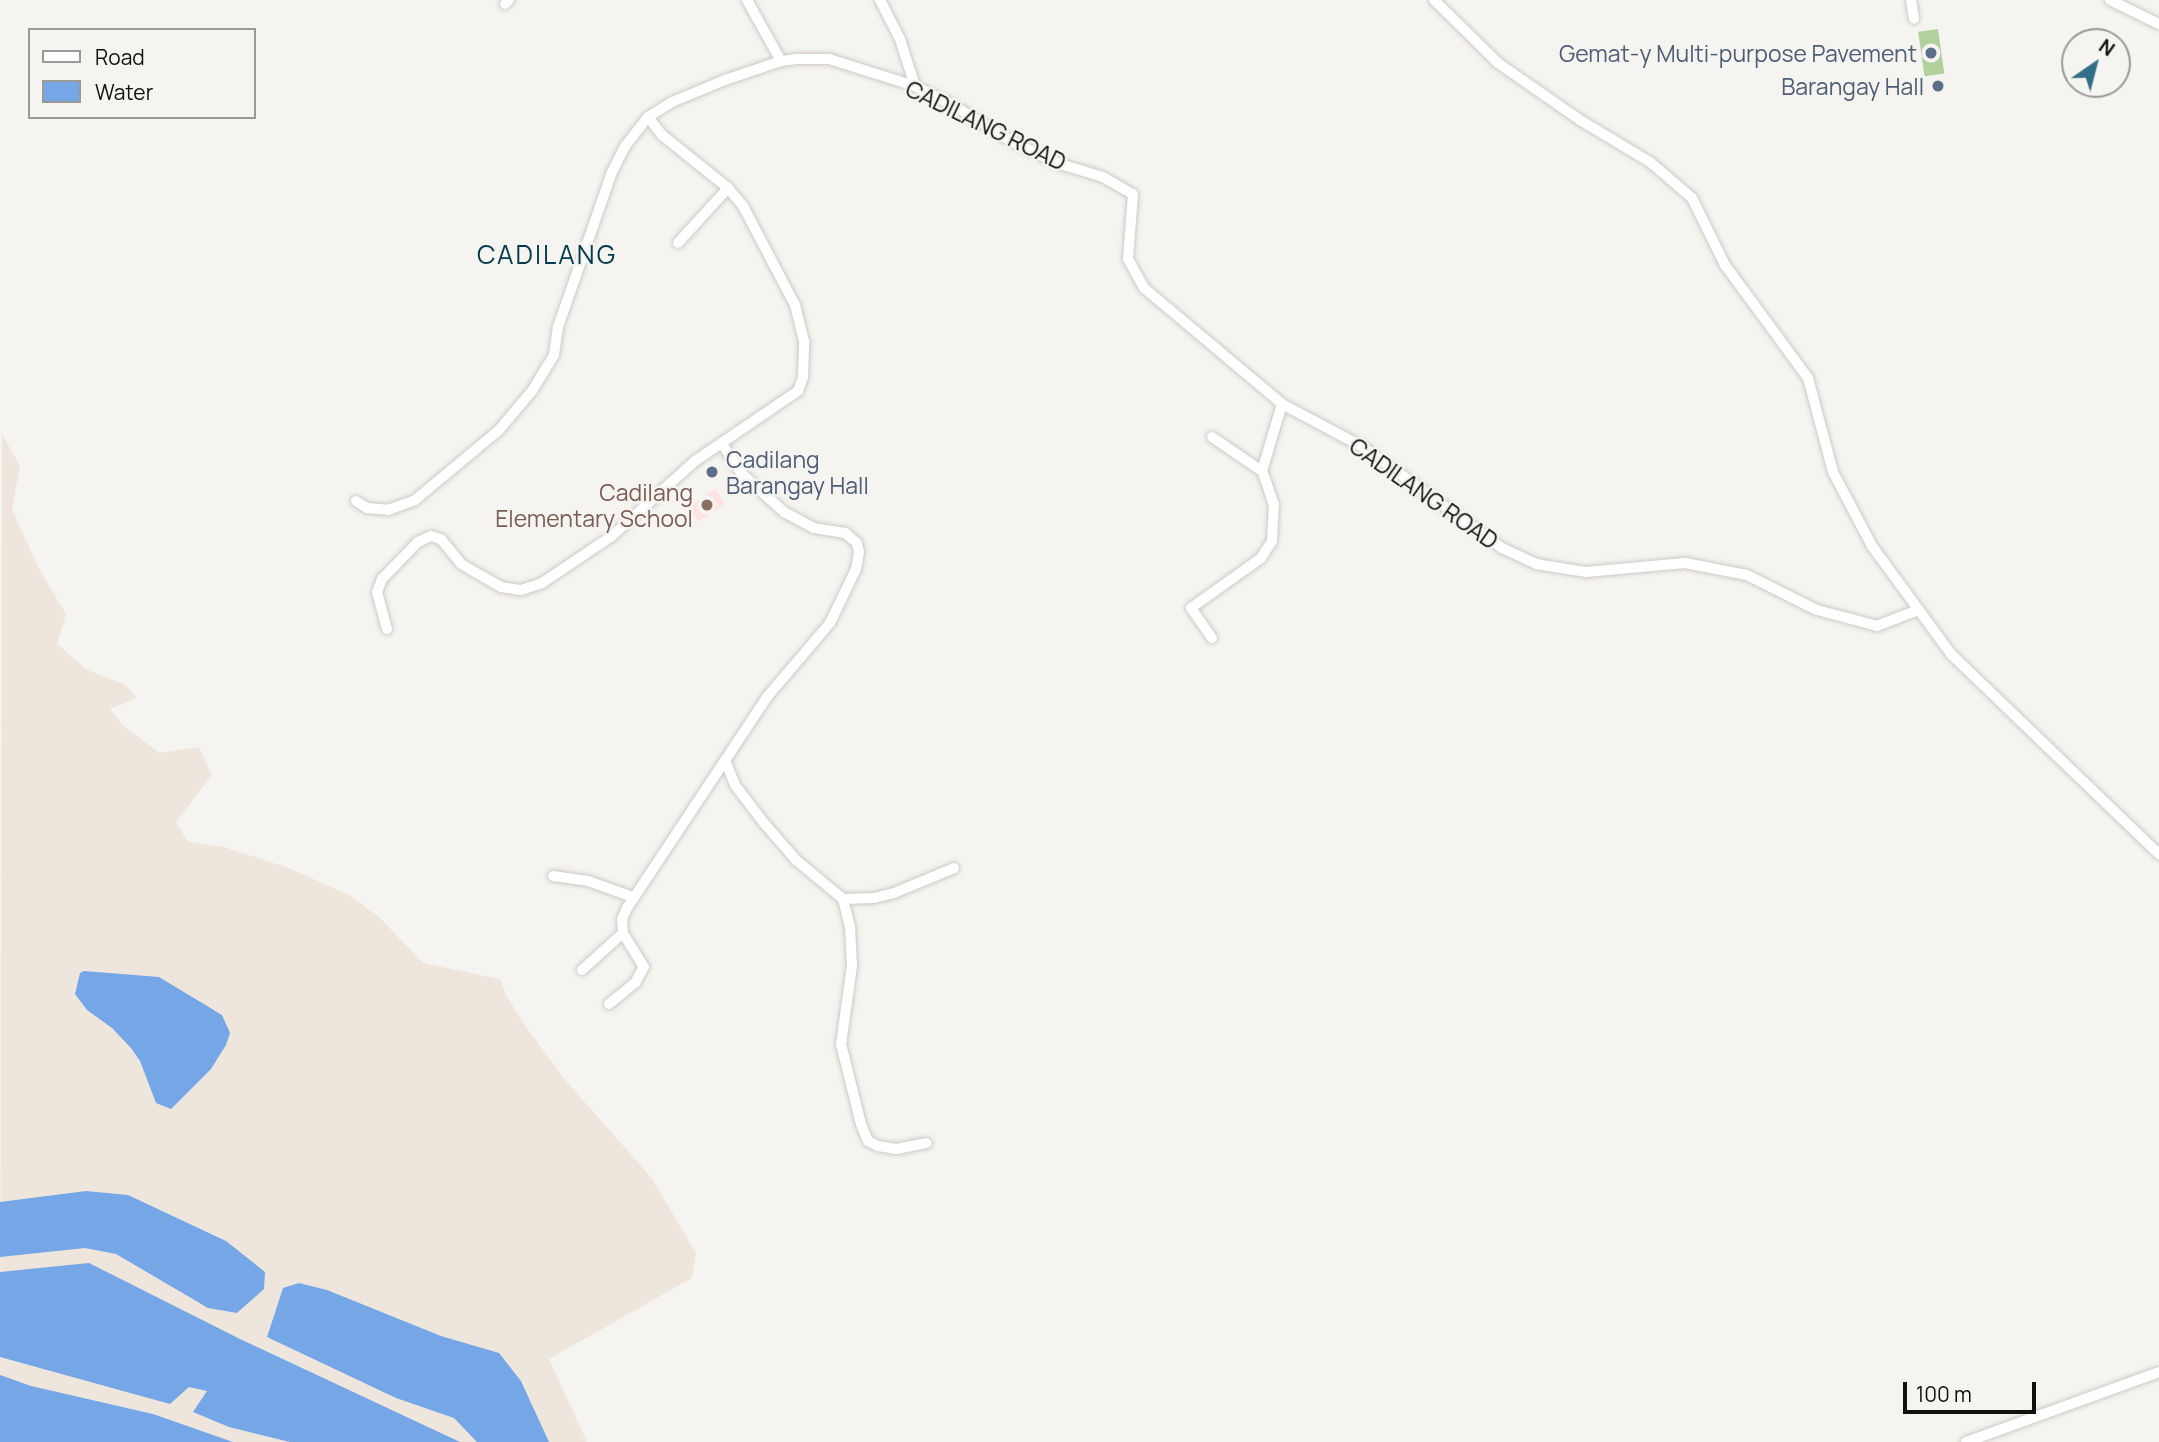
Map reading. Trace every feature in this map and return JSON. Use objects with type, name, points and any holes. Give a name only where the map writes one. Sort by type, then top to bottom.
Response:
[{"type":"street","points":[[747,0],[781,61]]},
{"type":"street","points":[[880,0],[900,39],[915,86]]},
{"type":"street","points":[[1434,0],[1499,63],[1580,120],[1650,162],[1692,198],[1725,265],[1808,378],[1833,472],[1872,546],[1951,654],[2159,854]]},
{"type":"street","points":[[1910,0],[1914,19]]},
{"type":"street","points":[[2110,0],[2159,24]]},
{"type":"street","name":"CADILANG ROAD","points":[[648,117],[672,102],[781,61],[829,60],[915,86],[951,104],[1009,140],[1056,163],[1104,177],[1133,194],[1128,259],[1144,288],[1282,404],[1363,447],[1503,548],[1536,564],[1586,572],[1685,563],[1747,575],[1816,610],[1877,626],[1918,610]]},
{"type":"street","points":[[356,501],[367,509],[388,510],[415,500],[499,430],[532,391],[554,355],[558,327],[612,172],[626,145],[648,117],[662,135],[728,188],[743,206],[795,305],[804,352],[803,376],[798,391],[723,445],[695,461],[584,557],[542,583],[521,590],[501,587],[461,564],[441,539],[430,536],[418,542],[382,579],[379,586],[377,592],[387,629]]},
{"type":"street","points":[[678,243],[728,188]]},
{"type":"street","points":[[1212,638],[1191,608],[1261,558],[1272,541],[1273,505],[1262,471],[1282,404]]},
{"type":"street","points":[[1212,437],[1262,471]]},
{"type":"street","points":[[609,1004],[635,984],[644,967],[623,933],[622,919],[634,897],[767,697],[830,623],[856,569],[859,552],[857,543],[845,533],[814,528],[784,512],[741,473],[723,445]]},
{"type":"street","points":[[725,760],[735,785],[764,823],[796,860],[843,899],[850,927],[852,965],[841,1044],[861,1125],[868,1141],[878,1146],[897,1149],[926,1143]]},
{"type":"street","points":[[843,899],[874,898],[894,893],[954,868]]},
{"type":"street","points":[[553,876],[588,881],[634,897]]},
{"type":"street","points":[[582,970],[623,933]]},
{"type":"street","points":[[1966,1442],[2159,1372]]},
{"type":"shaded area","points":[[2,434],[20,466],[12,509],[38,567],[66,614],[57,644],[87,670],[124,684],[137,698],[110,709],[123,725],[159,753],[199,747],[212,775],[176,822],[188,842],[224,847],[289,868],[351,896],[379,917],[423,963],[500,979],[506,995],[524,1024],[566,1081],[651,1177],[696,1253],[692,1278],[549,1359],[587,1442],[0,1442]]},
{"type":"shaded area","name":"Cadilang Elementary School","points":[[715,489],[725,504],[699,522],[688,507]]},
{"type":"green space","points":[[1938,29],[1944,74],[1924,76],[1918,32]]},
{"type":"water","points":[[84,971],[159,977],[222,1015],[230,1033],[226,1045],[211,1069],[171,1109],[156,1103],[140,1061],[131,1048],[112,1028],[87,1010],[75,994],[80,973]]},
{"type":"water","points":[[86,1191],[128,1195],[226,1241],[265,1272],[264,1289],[237,1313],[208,1308],[116,1254],[85,1248],[0,1257],[0,1202]]},
{"type":"water","points":[[89,1263],[240,1339],[460,1442],[290,1442],[229,1427],[193,1412],[207,1391],[189,1387],[170,1404],[0,1357],[0,1272]]},
{"type":"water","points":[[299,1283],[327,1290],[441,1336],[499,1353],[521,1381],[549,1442],[477,1442],[454,1418],[396,1398],[267,1337],[283,1288]]},
{"type":"water","points":[[0,1375],[31,1386],[153,1414],[233,1442],[0,1442]]},
{"type":"place","name":"Gemat-y Multi-purpose Pavement","points":[[1931,53]]},
{"type":"place","name":"Barangay Hall","points":[[1938,86]]},
{"type":"place","name":"Cadilang Barangay Hall","points":[[712,472]]},
{"type":"place","name":"Cadilang Elementary School","points":[[707,505]]},
{"type":"district","name":"CADILANG","points":[[547,255]]}]
